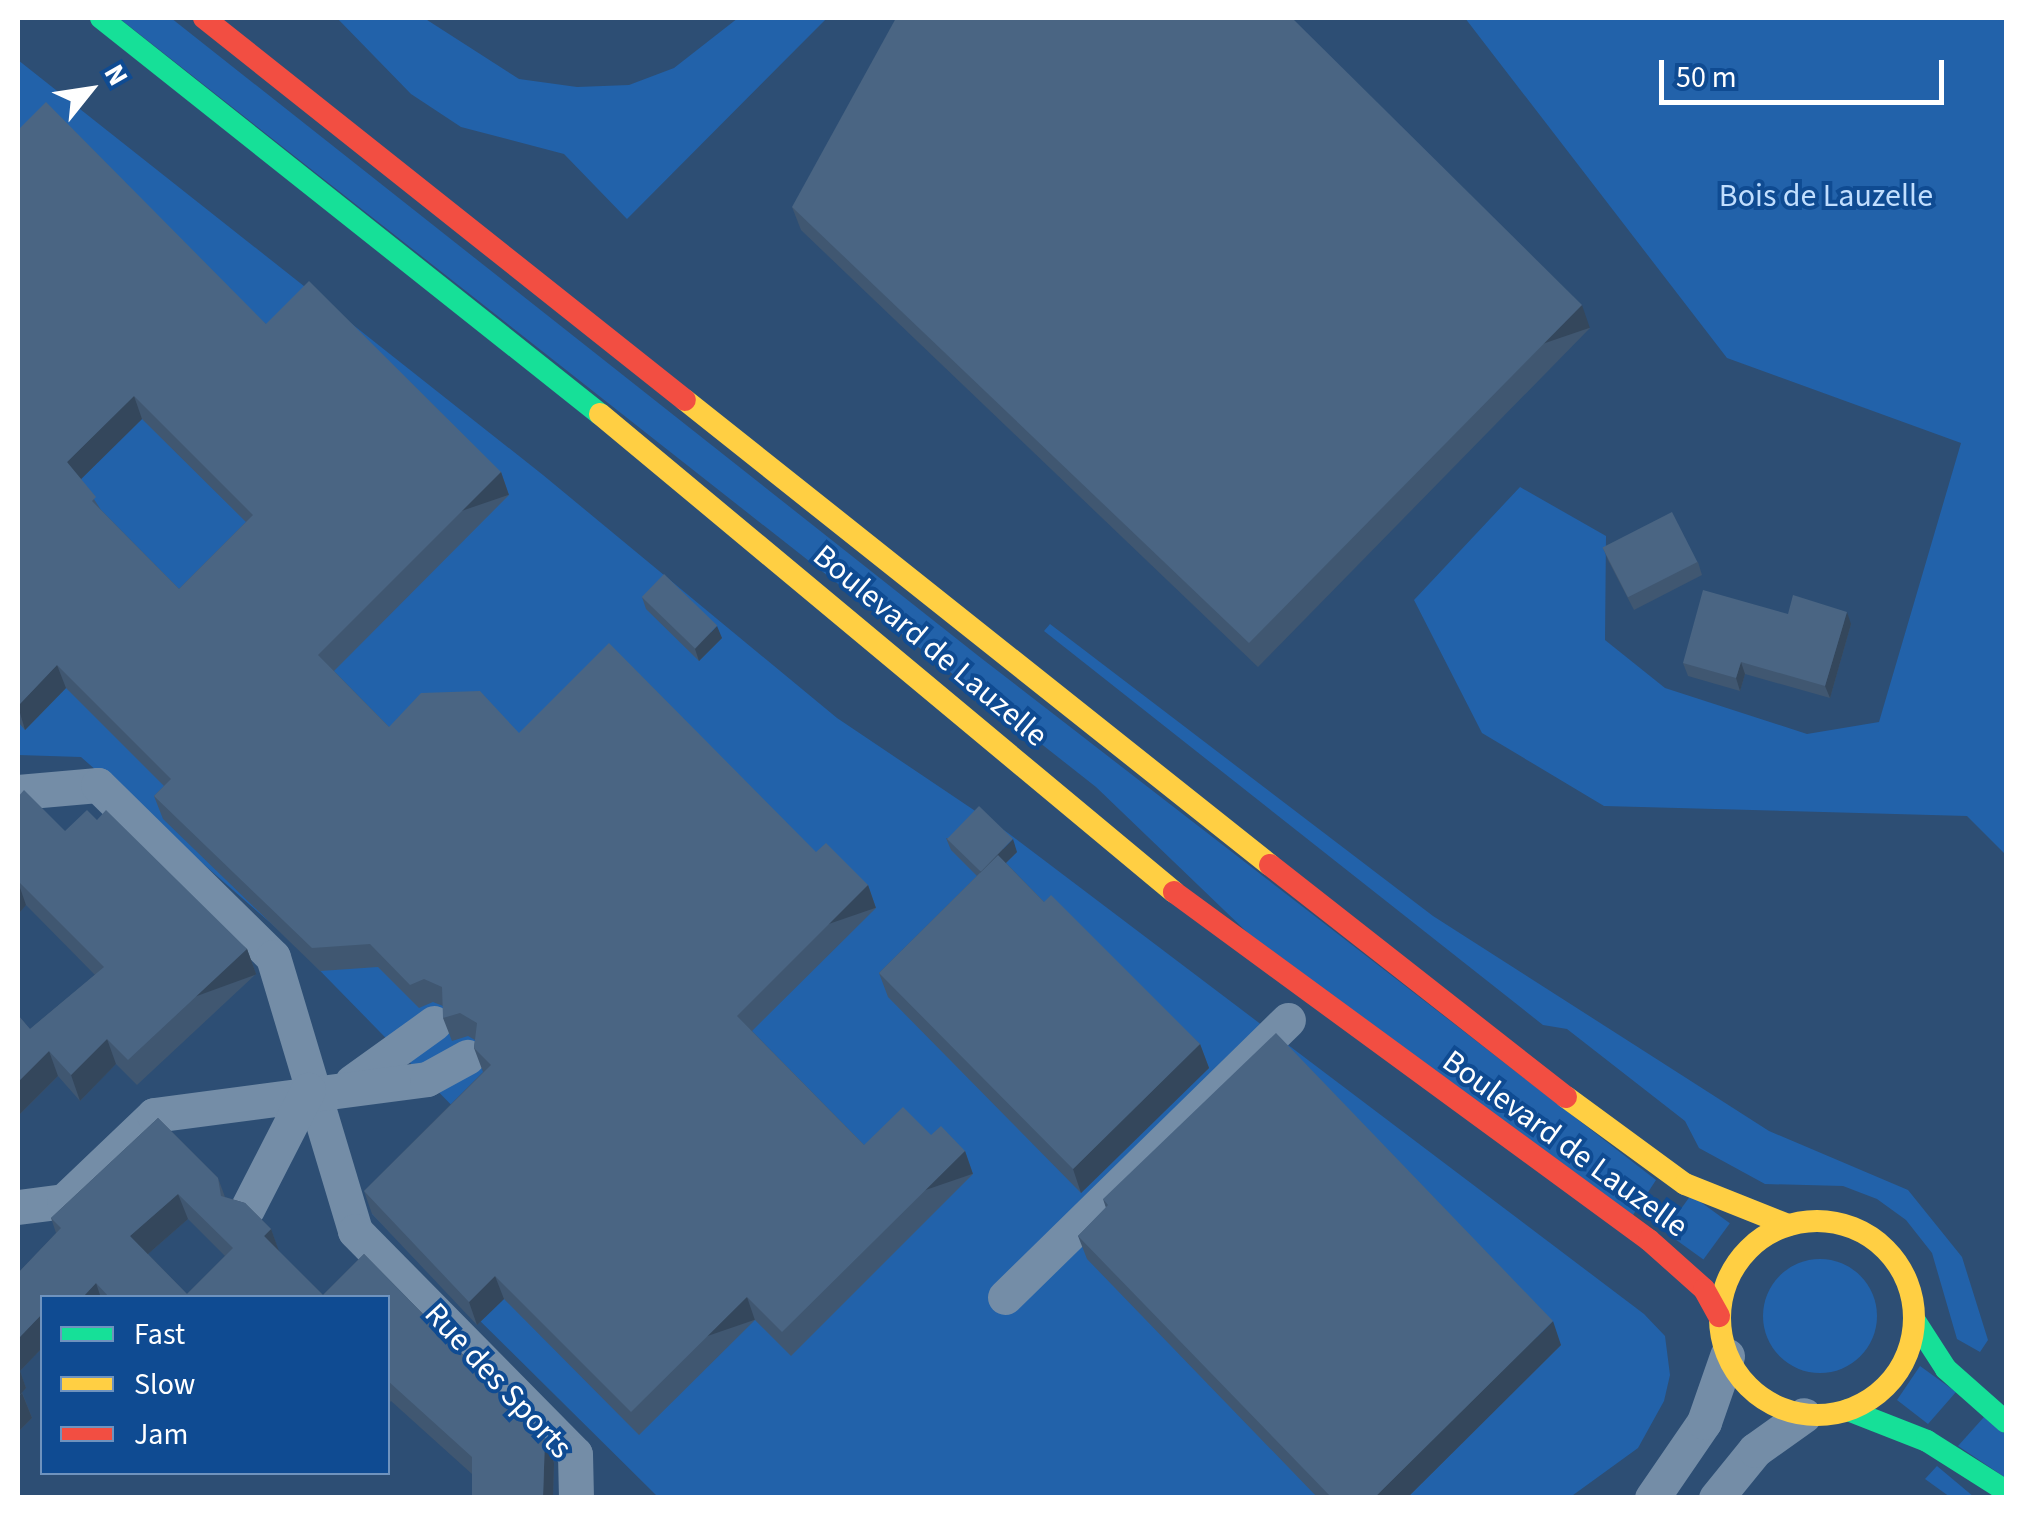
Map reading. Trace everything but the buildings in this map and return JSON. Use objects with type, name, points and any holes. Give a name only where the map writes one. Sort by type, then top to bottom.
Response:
[{"type":"main road","name":"Boulevard de Lauzelle","points":[[102,18],[504,334],[1207,919],[1649,1240],[1704,1288],[1719,1316]]},
{"type":"main road","name":"Boulevard de Lauzelle","points":[[204,18],[1516,1061],[1685,1184],[1788,1225]]},
{"type":"main road","points":[[2006,1422],[1946,1368],[1915,1321],[1897,1263],[1876,1240],[1819,1221],[1788,1225],[1753,1244],[1729,1276],[1719,1316],[1727,1356],[1746,1384],[1772,1404],[1804,1415],[1848,1410],[1888,1421],[2006,1491]]},
{"type":"main road","points":[[1848,1410],[1895,1376],[1915,1321]]},
{"type":"street","points":[[18,792],[98,785],[273,958],[308,1090],[247,1209]]},
{"type":"street","points":[[1005,1297],[1288,1020]]},
{"type":"street","points":[[347,1086],[434,1024]]},
{"type":"street","points":[[18,1208],[64,1201],[154,1116],[308,1090],[426,1079],[468,1057]]},
{"type":"street","name":"Rue des Sports","points":[[308,1090],[355,1231],[575,1454],[576,1498]]},
{"type":"street","points":[[1652,1498],[1704,1422],[1727,1356]]},
{"type":"street","points":[[1716,1498],[1755,1450],[1804,1415]]},
{"type":"green space","points":[[119,18],[171,18],[981,658],[1656,1180],[1633,1215],[1250,935],[1096,787]]},
{"type":"green space","points":[[337,18],[424,18],[519,79],[577,87],[629,85],[674,68],[738,18],[827,18],[627,219],[564,154],[461,127],[411,94]]},
{"type":"green space","name":"Bois de Lauzelle","points":[[1465,18],[2006,18],[2006,855],[1967,816],[1604,806],[1482,733],[1414,600],[1520,487],[1606,536],[1605,640],[1665,688],[1807,734],[1879,722],[1961,443],[1727,358]]},
{"type":"green space","points":[[18,60],[543,475],[837,718],[1008,833],[1644,1314],[1665,1336],[1670,1375],[1664,1401],[1638,1448],[1569,1498],[658,1497],[372,1214],[466,1120],[290,940],[81,757],[18,755]]},
{"type":"green space","points":[[1050,624],[1433,916],[1769,1131],[1908,1190],[1962,1257],[1988,1340],[1980,1352],[1957,1339],[1932,1253],[1906,1220],[1877,1199],[1843,1186],[1765,1184],[1699,1148],[1685,1121],[1567,1029],[1543,1025],[1044,631]]},
{"type":"green space","points":[[1691,1195],[1730,1223],[1703,1260],[1665,1231]]},
{"type":"green space","points":[[1820,1259],[1852,1268],[1868,1284],[1877,1316],[1868,1348],[1852,1364],[1820,1373],[1788,1364],[1772,1348],[1763,1316],[1772,1284],[1788,1268]]},
{"type":"green space","points":[[1920,1366],[1956,1392],[1928,1424],[1897,1400]]},
{"type":"green space","points":[[1984,1417],[2006,1435],[2006,1478],[1958,1446]]},
{"type":"green space","points":[[1937,1466],[1974,1497],[1950,1497],[1925,1479]]},
{"type":"traffic: fast","points":[[101,18],[600,414]]},
{"type":"traffic: fast","points":[[1915,1321],[1946,1369],[2006,1422]]},
{"type":"traffic: fast","points":[[1848,1410],[1927,1441],[2006,1491]]},
{"type":"traffic: slow","points":[[685,400],[1270,865]]},
{"type":"traffic: slow","points":[[600,414],[1174,892]]},
{"type":"traffic: slow","points":[[1566,1097],[1685,1184],[1788,1225]]},
{"type":"traffic: slow","points":[[1817,1221],[1854,1229],[1885,1250],[1906,1281],[1914,1318],[1906,1355],[1885,1386],[1854,1407],[1817,1415],[1780,1407],[1749,1386],[1728,1355],[1720,1318],[1728,1281],[1749,1250],[1780,1229],[1817,1221]]},
{"type":"traffic: jam","points":[[204,18],[685,400]]},
{"type":"traffic: jam","points":[[1270,865],[1566,1097]]},
{"type":"traffic: jam","points":[[1174,892],[1649,1240],[1704,1289],[1719,1316]]}]
